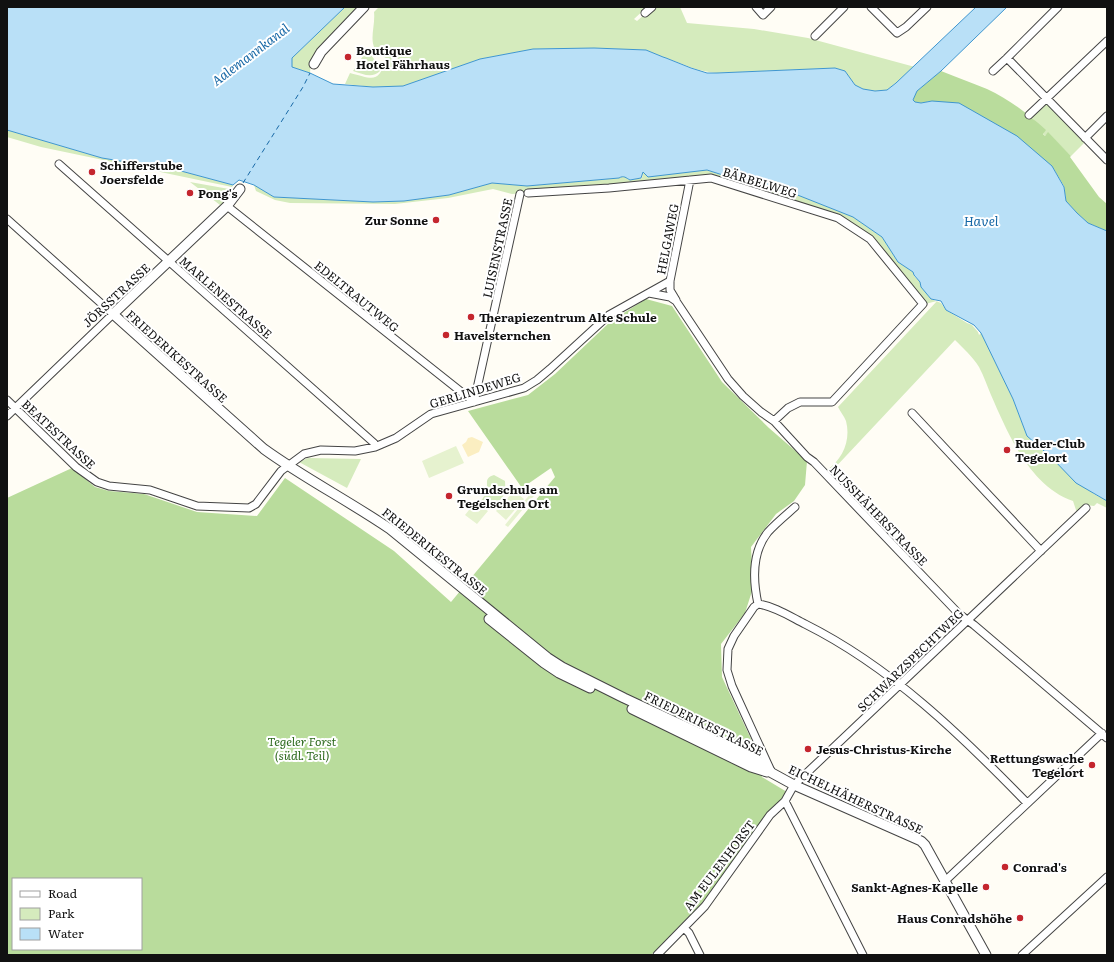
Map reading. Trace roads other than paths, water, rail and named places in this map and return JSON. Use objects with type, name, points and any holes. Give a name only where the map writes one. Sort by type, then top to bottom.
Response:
[{"type":"street","points":[[314,64],[321,52],[364,7]]},
{"type":"street","points":[[645,13],[652,7]]},
{"type":"street","points":[[756,7],[763,15],[771,7]]},
{"type":"street","points":[[871,7],[897,34],[906,28],[927,7]]},
{"type":"street","points":[[993,71],[1058,7]]},
{"type":"street","points":[[815,36],[841,8]]},
{"type":"street","points":[[1029,114],[1107,41]]},
{"type":"street","points":[[1007,58],[1107,160]]},
{"type":"street","points":[[1085,138],[1107,116]]},
{"type":"street","name":"MARLENESTRASSE","points":[[59,164],[374,443],[375,447]]},
{"type":"street","name":"BÄRBELWEG","points":[[528,193],[609,188],[711,178],[838,218],[870,239],[923,304],[832,402],[800,402],[788,408],[774,421]]},
{"type":"street","name":"HELGAWEG","points":[[676,301],[670,290],[670,280],[690,180]]},
{"type":"street","name":"JÖRSSTRASSE","points":[[7,416],[227,206],[240,189]]},
{"type":"street","name":"LUISENSTRASSE","points":[[474,402],[520,194]]},
{"type":"street","name":"EDELTRAUTWEG","points":[[227,206],[474,402]]},
{"type":"street","name":"FRIEDERIKESTRASSE","points":[[7,219],[264,449],[288,466],[340,498],[360,515],[387,534],[544,663],[559,672],[744,764],[772,773]]},
{"type":"street","name":"GERLINDEWEG","points":[[97,482],[109,486],[150,490],[196,506],[249,508],[256,504],[281,471],[304,454],[315,450],[355,451],[375,447],[396,438],[431,414],[518,391],[537,380],[609,315],[652,293],[670,280]]},
{"type":"street","points":[[652,293],[670,297],[676,301]]},
{"type":"street","name":"NUSSHÄHERSTRASSE","points":[[676,301],[728,379],[752,405],[774,421],[793,443],[814,462],[958,614],[1104,736]]},
{"type":"street","name":"BEATESTRASSE","points":[[7,400],[76,466],[97,482]]},
{"type":"street","points":[[912,413],[1041,551]]},
{"type":"street","points":[[758,604],[754,586],[758,550],[768,532],[795,507]]},
{"type":"street","name":"SCHWARZSPECHTWEG","points":[[794,785],[1086,508]]},
{"type":"street","points":[[772,773],[732,686],[727,670],[728,649],[734,636],[754,607],[758,604],[787,614],[834,638],[900,684],[959,735],[1027,803]]},
{"type":"street","points":[[945,881],[1027,803],[1104,736]]},
{"type":"street","name":"EICHELHÄHERSTRASSE","points":[[772,773],[794,785],[921,841],[926,845],[986,955]]},
{"type":"street","name":"AM EULENHORST","points":[[657,955],[705,906],[770,815],[785,801],[794,785]]},
{"type":"street","points":[[785,801],[862,955]]},
{"type":"street","points":[[1022,955],[1107,877]]},
{"type":"street","points":[[684,928],[689,933],[700,955]]},
{"type":"water","name":"Havel","points":[[7,7],[345,7],[292,58],[292,67],[310,73],[333,84],[373,87],[403,86],[480,59],[533,49],[594,48],[646,50],[707,73],[835,68],[845,71],[855,85],[863,89],[875,91],[887,90],[896,83],[976,7],[1007,7],[941,71],[917,91],[913,100],[921,103],[932,101],[959,103],[1017,136],[1052,166],[1064,187],[1066,201],[1077,213],[1088,223],[1107,231],[1107,501],[1076,483],[1051,457],[1027,436],[1013,399],[981,333],[974,325],[946,310],[941,301],[931,299],[921,287],[920,282],[913,272],[898,262],[882,237],[853,217],[795,194],[754,185],[707,170],[648,177],[643,172],[641,178],[630,180],[622,177],[527,186],[492,183],[449,195],[404,201],[373,202],[274,197],[254,185],[239,180],[233,185],[181,171],[102,158],[7,130]]},
{"type":"place","name":"Boutique Hotel Fährhaus","points":[[348,57]]},
{"type":"place","name":"Schifferstube Joersfelde","points":[[92,172]]},
{"type":"place","name":"Pong's","points":[[190,193]]},
{"type":"place","name":"Zur Sonne","points":[[436,220]]},
{"type":"place","name":"Therapiezentrum Alte Schule","points":[[471,317]]},
{"type":"place","name":"Havelsternchen","points":[[446,335]]},
{"type":"place","name":"Ruder-Club Tegelort","points":[[1007,450]]},
{"type":"place","name":"Grundschule am Tegelschen Ort","points":[[449,496]]},
{"type":"place","name":"Jesus-Christus-Kirche","points":[[808,749]]},
{"type":"place","name":"Rettungswache Tegelort","points":[[1092,765]]},
{"type":"place","name":"Conrad's","points":[[1005,867]]},
{"type":"place","name":"Sankt-Agnes-Kapelle","points":[[986,887]]},
{"type":"place","name":"Haus Conradshöhe","points":[[1020,918]]},
{"type":"water label","name":"Aalemannkanal","points":[[250,54]]},
{"type":"park label","name":"Tegeler Forst (südl. Teil)","points":[[302,748]]}]
